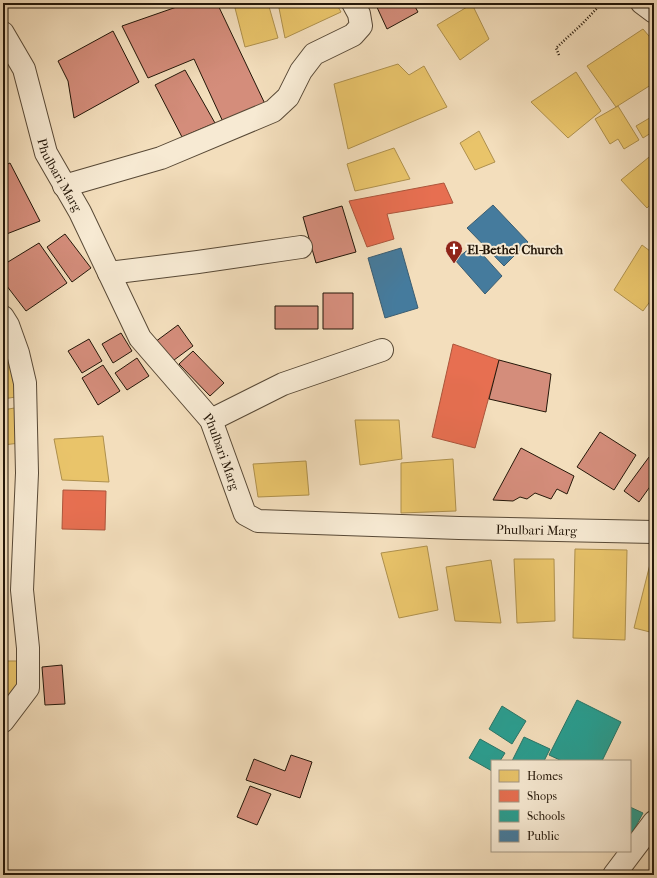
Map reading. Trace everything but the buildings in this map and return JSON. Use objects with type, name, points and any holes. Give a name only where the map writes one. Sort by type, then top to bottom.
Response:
[{"type":"street","points":[[64,186],[161,158],[272,111],[288,97],[301,71],[314,54],[353,35],[361,26],[359,14],[353,3]]},
{"type":"street","points":[[642,3],[654,12]]},
{"type":"street","name":"Phulbari Marg","points":[[3,33],[24,69],[46,153],[80,212],[140,338],[211,420],[245,514],[258,521],[459,528],[654,532]]},
{"type":"street","points":[[109,273],[301,247]]},
{"type":"street","points":[[3,317],[8,325],[18,353],[24,383],[28,473],[22,590],[28,648],[28,688],[3,721]]},
{"type":"street","points":[[211,420],[283,384],[382,350]]},
{"type":"street","points":[[614,875],[654,822]]},
{"type":"path","points":[[558,55],[556,48],[602,3]]},
{"type":"place","name":"El-Bethel Church","points":[[454,264]]}]
